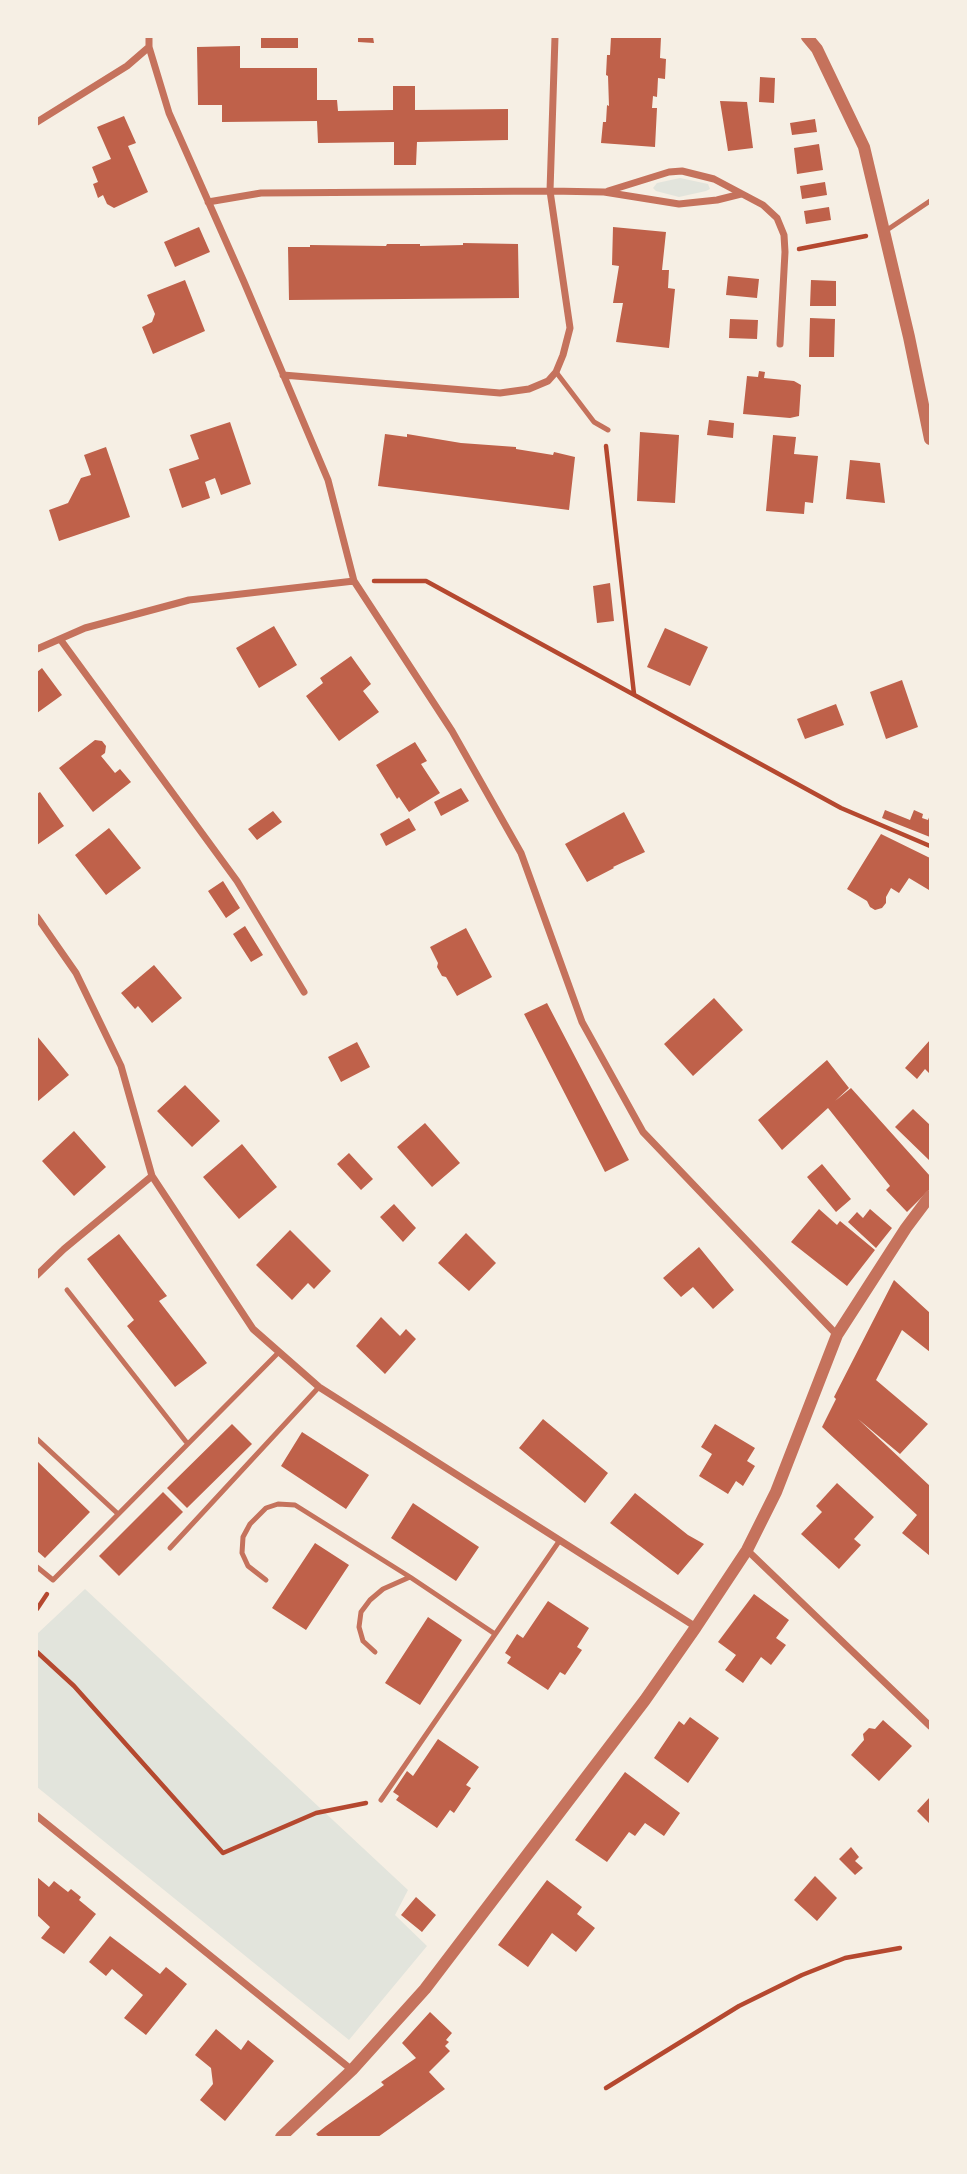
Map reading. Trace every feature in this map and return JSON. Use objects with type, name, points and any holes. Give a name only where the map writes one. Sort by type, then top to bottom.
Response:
[{"type":"street","points":[[149,37],[149,47],[169,113],[328,480],[354,581],[452,731],[522,853],[582,1022],[643,1132],[837,1335]]},
{"type":"street","points":[[283,375],[500,393],[528,389],[548,381],[556,372],[570,328],[550,191],[555,37]]},
{"type":"street","points":[[807,37],[817,49],[864,147],[928,407],[930,439]]},
{"type":"street","points":[[37,122],[127,66],[149,47]]},
{"type":"street","points":[[604,192],[669,172],[682,171],[714,179],[753,198],[777,218],[784,234],[785,252],[780,344]]},
{"type":"street","points":[[208,202],[261,193],[550,191],[604,192],[679,204],[717,200],[741,194]]},
{"type":"street","points":[[37,649],[85,628],[189,600],[354,581]]},
{"type":"street","points":[[60,639],[237,881],[304,992]]},
{"type":"street","points":[[37,917],[76,973],[121,1066],[152,1176],[253,1329],[319,1387],[696,1627]]},
{"type":"street","points":[[37,1275],[152,1176]]},
{"type":"street","points":[[281,2137],[352,2070],[425,1989],[645,1700],[696,1627],[747,1550],[776,1492],[837,1335],[906,1228],[930,1196]]},
{"type":"street","points":[[747,1550],[930,1726]]},
{"type":"street","points":[[37,1816],[352,2070]]},
{"type":"lane","points":[[884,232],[930,201]]},
{"type":"lane","points":[[556,372],[594,422],[606,429]]},
{"type":"lane","points":[[67,1290],[187,1443]]},
{"type":"lane","points":[[37,1567],[53,1580],[279,1352]]},
{"type":"lane","points":[[170,1548],[319,1387]]},
{"type":"lane","points":[[37,1439],[117,1513]]},
{"type":"lane","points":[[266,1580],[248,1566],[242,1553],[243,1537],[250,1524],[266,1508],[278,1504],[295,1505],[495,1634]]},
{"type":"lane","points":[[382,1800],[560,1541]]},
{"type":"lane","points":[[375,1652],[363,1641],[359,1627],[362,1612],[370,1600],[383,1589],[410,1577]]},
{"type":"path","points":[[785,252],[884,232]]},
{"type":"path","points":[[606,429],[634,695]]},
{"type":"path","points":[[354,581],[426,581],[841,808],[930,846]]},
{"type":"path","points":[[37,1652],[74,1686],[223,1853],[316,1813],[382,1800]]},
{"type":"path","points":[[606,2088],[739,2006],[802,1975],[845,1958],[900,1948]]},
{"type":"shaded area","points":[[680,178],[708,184],[710,189],[679,197],[653,188],[657,183]]},
{"type":"shaded area","points":[[85,1589],[408,1890],[395,1915],[427,1946],[349,2040],[37,1787],[37,1634]]},
{"type":"building","points":[[261,37],[298,37],[298,48],[261,48]]},
{"type":"building","points":[[358,37],[373,37],[374,43],[358,42]]},
{"type":"building","points":[[611,37],[661,37],[660,58],[666,59],[665,79],[658,78],[657,97],[653,96],[652,108],[657,108],[655,147],[601,143],[603,122],[606,122],[607,105],[609,106],[606,75]]},
{"type":"building","points":[[240,46],[240,68],[317,68],[317,100],[337,100],[338,111],[393,110],[393,86],[415,86],[415,110],[508,109],[508,140],[417,142],[416,165],[394,165],[394,142],[318,143],[317,121],[222,122],[222,105],[198,105],[197,47]]},
{"type":"building","points":[[760,77],[775,78],[774,103],[759,102]]},
{"type":"building","points":[[720,101],[747,102],[753,148],[728,151]]},
{"type":"building","points":[[124,116],[136,143],[128,146],[148,192],[114,208],[107,204],[103,195],[98,198],[93,184],[98,182],[92,167],[111,159],[97,127]]},
{"type":"building","points":[[815,119],[817,132],[792,135],[790,123]]},
{"type":"building","points":[[819,144],[823,170],[797,174],[794,148]]},
{"type":"building","points":[[825,182],[827,195],[802,199],[800,186]]},
{"type":"building","points":[[829,207],[831,220],[806,224],[804,211]]},
{"type":"building","points":[[199,227],[210,252],[175,267],[164,242]]},
{"type":"building","points":[[613,227],[666,232],[662,270],[669,270],[668,288],[675,289],[669,348],[616,342],[623,303],[613,303],[619,266],[612,265]]},
{"type":"building","points":[[518,244],[519,298],[289,300],[288,247]]},
{"type":"building","points":[[728,276],[759,279],[757,298],[726,295]]},
{"type":"building","points":[[185,280],[205,331],[153,354],[142,327],[152,322],[155,314],[147,295]]},
{"type":"building","points":[[811,280],[836,281],[836,306],[810,306]]},
{"type":"building","points":[[810,318],[835,319],[834,357],[809,357]]},
{"type":"building","points":[[730,319],[758,320],[757,339],[729,338]]},
{"type":"building","points":[[759,371],[765,372],[764,378],[794,381],[801,385],[799,416],[790,418],[743,414],[747,376],[758,377]]},
{"type":"building","points":[[709,420],[734,423],[733,438],[707,435]]},
{"type":"building","points":[[230,422],[251,484],[221,495],[215,478],[205,482],[210,498],[182,508],[169,469],[199,459],[190,435]]},
{"type":"building","points":[[640,432],[679,435],[675,503],[637,501]]},
{"type":"building","points":[[385,434],[407,437],[407,434],[461,443],[516,447],[575,457],[569,510],[378,486]]},
{"type":"building","points":[[773,435],[796,437],[794,454],[818,456],[813,503],[805,502],[804,514],[766,511]]},
{"type":"building","points":[[106,447],[130,517],[59,541],[49,510],[68,503],[81,478],[91,475],[84,455]]},
{"type":"building","points":[[850,460],[880,463],[885,503],[846,499]]},
{"type":"building","points":[[610,583],[614,621],[597,623],[593,586]]},
{"type":"building","points":[[274,626],[297,665],[259,688],[236,648]]},
{"type":"building","points":[[665,628],[708,647],[690,686],[647,667]]},
{"type":"building","points":[[351,656],[371,684],[363,691],[379,712],[339,741],[306,696],[323,683],[320,678]]},
{"type":"building","points":[[42,668],[62,695],[37,713],[37,672]]},
{"type":"building","points":[[902,680],[918,727],[886,739],[870,692]]},
{"type":"building","points":[[836,704],[844,725],[805,739],[797,719]]},
{"type":"building","points":[[95,740],[102,741],[106,746],[105,753],[101,756],[115,773],[120,769],[131,782],[93,812],[59,768]]},
{"type":"building","points":[[415,742],[427,761],[421,764],[440,793],[409,812],[399,797],[397,799],[376,765]]},
{"type":"building","points":[[461,788],[469,801],[441,816],[434,802]]},
{"type":"building","points":[[40,792],[64,826],[37,845],[37,794]]},
{"type":"building","points":[[885,810],[910,820],[914,810],[928,820],[930,815],[930,837],[882,818]]},
{"type":"building","points":[[273,811],[282,822],[257,840],[248,829]]},
{"type":"building","points":[[624,812],[645,852],[587,882],[565,844]]},
{"type":"building","points":[[409,818],[416,830],[386,846],[380,834]]},
{"type":"building","points":[[109,828],[141,868],[106,895],[75,855]]},
{"type":"building","points":[[881,834],[930,858],[930,887],[929,890],[909,878],[899,893],[891,888],[886,903],[875,910],[867,901],[847,889]]},
{"type":"building","points":[[223,881],[240,908],[226,918],[208,891]]},
{"type":"building","points":[[245,926],[263,955],[251,962],[233,934]]},
{"type":"building","points":[[466,928],[492,977],[457,996],[437,967],[438,963],[430,947]]},
{"type":"building","points":[[154,965],[182,998],[152,1023],[138,1006],[135,1009],[121,993]]},
{"type":"building","points":[[714,998],[743,1030],[693,1076],[664,1044]]},
{"type":"building","points":[[547,1003],[629,1160],[605,1172],[524,1014]]},
{"type":"building","points":[[37,1036],[69,1075],[37,1102]]},
{"type":"building","points":[[930,1040],[930,1074],[925,1069],[917,1079],[905,1068]]},
{"type":"building","points":[[357,1042],[370,1067],[341,1082],[328,1057]]},
{"type":"building","points":[[827,1060],[849,1088],[835,1101],[851,1088],[930,1176],[930,1189],[907,1212],[886,1190],[890,1186],[828,1108],[782,1150],[758,1120]]},
{"type":"building","points":[[185,1085],[220,1121],[192,1147],[157,1111]]},
{"type":"building","points":[[913,1109],[930,1125],[930,1161],[895,1127]]},
{"type":"building","points":[[425,1123],[460,1163],[432,1187],[397,1147]]},
{"type":"building","points":[[74,1131],[106,1167],[74,1196],[42,1161]]},
{"type":"building","points":[[242,1144],[277,1187],[239,1219],[203,1177]]},
{"type":"building","points":[[349,1153],[373,1179],[361,1190],[337,1164]]},
{"type":"building","points":[[822,1164],[851,1199],[836,1212],[807,1177]]},
{"type":"building","points":[[394,1204],[416,1228],[403,1242],[380,1217]]},
{"type":"building","points":[[819,1209],[837,1225],[840,1221],[875,1250],[847,1286],[791,1242]]},
{"type":"building","points":[[870,1209],[892,1228],[876,1248],[848,1222],[857,1212],[863,1218]]},
{"type":"building","points":[[290,1230],[331,1271],[314,1289],[308,1283],[292,1300],[256,1265]]},
{"type":"building","points":[[466,1233],[496,1263],[469,1291],[438,1263]]},
{"type":"building","points":[[119,1234],[167,1296],[159,1301],[207,1363],[175,1387],[127,1326],[134,1320],[87,1259]]},
{"type":"building","points":[[699,1247],[734,1290],[713,1309],[693,1287],[681,1297],[663,1278]]},
{"type":"building","points":[[894,1280],[930,1313],[930,1352],[902,1330],[876,1380],[928,1424],[900,1454],[858,1419],[930,1486],[930,1556],[902,1533],[917,1515],[822,1427],[836,1399],[834,1397]]},
{"type":"building","points":[[381,1317],[400,1336],[406,1329],[416,1339],[385,1374],[356,1346]]},
{"type":"building","points":[[543,1419],[608,1473],[585,1503],[519,1448]]},
{"type":"building","points":[[232,1424],[252,1444],[187,1508],[167,1488]]},
{"type":"building","points":[[715,1424],[755,1448],[747,1461],[755,1466],[743,1486],[736,1481],[728,1494],[699,1476],[712,1454],[701,1447]]},
{"type":"building","points":[[302,1432],[369,1475],[346,1509],[281,1466]]},
{"type":"building","points":[[37,1461],[90,1512],[45,1558],[37,1551]]},
{"type":"building","points":[[837,1483],[874,1517],[854,1539],[861,1545],[839,1569],[801,1534],[822,1512],[816,1506]]},
{"type":"building","points":[[163,1492],[183,1512],[119,1576],[99,1556]]},
{"type":"building","points":[[635,1493],[688,1535],[704,1544],[678,1575],[610,1523]]},
{"type":"building","points":[[413,1503],[479,1547],[456,1581],[391,1538]]},
{"type":"building","points":[[315,1543],[349,1565],[306,1630],[272,1608]]},
{"type":"building","points":[[754,1594],[789,1620],[776,1638],[786,1645],[771,1665],[761,1657],[743,1683],[725,1670],[736,1655],[718,1642]]},
{"type":"building","points":[[548,1601],[589,1628],[577,1647],[582,1650],[565,1675],[560,1672],[548,1690],[507,1663],[511,1657],[505,1653],[517,1634],[523,1638]]},
{"type":"building","points":[[428,1617],[462,1640],[420,1705],[385,1683]]},
{"type":"building","points":[[690,1717],[719,1738],[688,1783],[654,1758],[679,1721],[684,1725]]},
{"type":"building","points":[[883,1720],[912,1746],[879,1781],[851,1755],[864,1740],[863,1734],[869,1728],[875,1729]]},
{"type":"building","points":[[438,1739],[479,1767],[466,1785],[471,1788],[454,1813],[450,1810],[437,1828],[396,1800],[399,1796],[393,1792],[407,1771],[413,1776]]},
{"type":"building","points":[[625,1772],[680,1813],[664,1836],[645,1823],[635,1836],[629,1832],[607,1862],[575,1840]]},
{"type":"building","points":[[930,1797],[930,1824],[917,1811]]},
{"type":"building","points":[[851,1847],[859,1857],[855,1861],[863,1868],[855,1875],[839,1859]]},
{"type":"building","points":[[815,1876],[837,1898],[817,1921],[794,1900]]},
{"type":"building","points":[[37,1877],[49,1887],[54,1881],[68,1892],[71,1889],[81,1897],[79,1900],[96,1914],[64,1954],[41,1938],[50,1927],[37,1915]]},
{"type":"building","points":[[547,1880],[582,1907],[577,1914],[595,1928],[576,1952],[552,1933],[528,1967],[498,1945]]},
{"type":"building","points":[[416,1897],[436,1915],[422,1932],[401,1915]]},
{"type":"building","points":[[110,1936],[160,1974],[166,1967],[187,1984],[146,2035],[124,2018],[143,1995],[112,1969],[106,1976],[89,1962]]},
{"type":"building","points":[[430,2012],[452,2033],[445,2046],[450,2051],[429,2072],[445,2089],[378,2137],[319,2137],[316,2134],[384,2085],[381,2082],[416,2058],[402,2043]]},
{"type":"building","points":[[216,2029],[241,2050],[248,2040],[274,2061],[225,2121],[200,2100],[213,2084],[211,2068],[195,2055]]}]
